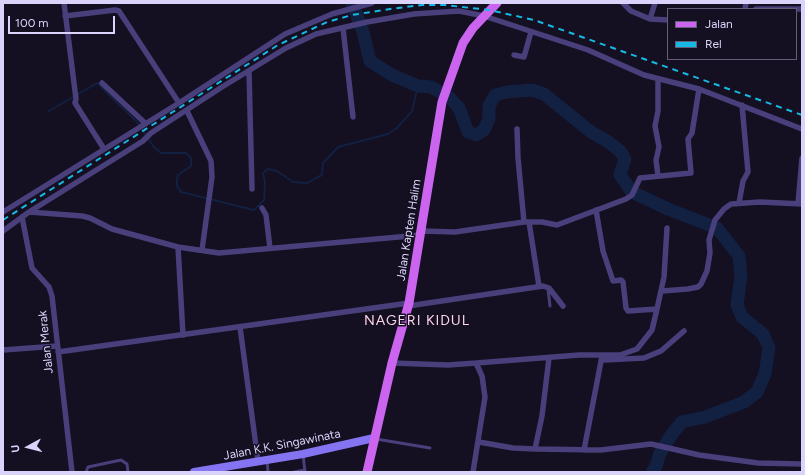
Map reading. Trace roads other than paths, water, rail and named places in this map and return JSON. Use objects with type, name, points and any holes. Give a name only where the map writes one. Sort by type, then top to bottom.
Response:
[{"type":"main road","name":"Jalan Kapten Halim","points":[[367,472],[392,363],[409,305],[442,102],[463,43],[484,16],[497,3]]},
{"type":"street","points":[[64,3],[76,99],[75,103],[104,149]]},
{"type":"street","points":[[341,3],[348,8]]},
{"type":"street","points":[[3,212],[143,124],[179,104],[285,34],[348,8],[372,3]]},
{"type":"street","points":[[623,3],[631,11],[650,19],[667,20]]},
{"type":"street","points":[[650,19],[655,3]]},
{"type":"street","points":[[771,7],[782,8]]},
{"type":"street","points":[[65,16],[115,10],[119,11],[179,104]]},
{"type":"street","points":[[3,230],[29,212],[143,141],[152,133],[249,71],[298,43],[316,34],[367,22],[414,14],[459,11],[484,16],[588,50],[635,72],[699,89],[802,130]]},
{"type":"street","points":[[343,28],[353,117]]},
{"type":"street","points":[[514,55],[524,57],[531,32]]},
{"type":"street","points":[[249,71],[252,188]]},
{"type":"street","points":[[658,79],[658,111],[655,126],[659,147],[656,160],[658,176]]},
{"type":"street","points":[[102,83],[143,124]]},
{"type":"street","points":[[29,212],[90,218],[112,229],[178,246],[219,253],[421,233],[455,232],[527,222],[542,222],[557,225],[626,200],[632,196],[640,178],[691,173],[688,139],[692,133],[699,89]]},
{"type":"street","points":[[739,203],[743,181],[748,172],[742,105]]},
{"type":"street","points":[[187,111],[211,161],[212,177],[202,250]]},
{"type":"street","points":[[517,129],[518,158],[527,222],[539,286]]},
{"type":"street","points":[[662,291],[688,289],[698,287],[701,284],[707,271],[710,253],[709,240],[715,220],[724,209],[731,204],[800,204],[802,158]]},
{"type":"street","points":[[262,208],[266,215],[270,248]]},
{"type":"street","points":[[596,210],[603,251],[614,280],[621,280],[623,282],[626,308],[628,311],[657,309]]},
{"type":"street","name":"Jalan Merak","points":[[22,217],[32,268],[51,292],[72,472]]},
{"type":"street","points":[[601,358],[625,354],[637,349],[652,330],[662,291],[666,228]]},
{"type":"street","points":[[178,246],[183,335]]},
{"type":"street","points":[[3,350],[58,349],[183,335],[409,305],[476,298],[539,286],[548,287],[563,306]]},
{"type":"street","points":[[240,327],[263,461]]},
{"type":"street","points":[[392,363],[448,365],[579,355],[601,358],[644,358],[661,351],[684,331]]},
{"type":"street","points":[[534,449],[542,416],[549,358]]},
{"type":"street","points":[[584,450],[601,358]]},
{"type":"street","points":[[473,472],[485,397],[482,376],[476,363]]},
{"type":"street","name":"Jalan K.K. Singawinata","points":[[194,472],[224,470],[374,438]]},
{"type":"street","points":[[479,442],[513,448],[584,450],[616,449],[657,444],[699,455],[758,464],[802,464]]},
{"type":"lane","points":[[548,287],[550,306]]},
{"type":"lane","points":[[374,438],[430,448]]},
{"type":"lane","points":[[294,472],[305,471],[303,454]]},
{"type":"lane","points":[[86,472],[88,467],[121,460],[127,464],[128,472]]},
{"type":"lane","points":[[263,461],[268,472]]},
{"type":"waterway","points":[[352,3],[363,32],[370,61],[392,75],[418,86],[431,87],[449,97],[459,108],[468,132],[476,135],[484,130],[489,119],[489,106],[495,95],[507,92],[532,90],[544,94],[591,132],[607,141],[620,151],[625,159],[620,175],[632,192],[668,209],[717,228],[739,256],[741,276],[737,305],[742,317],[763,334],[769,348],[765,374],[757,392],[744,402],[705,417],[682,422],[672,434],[660,453],[656,466],[652,472]]},
{"type":"waterway","points":[[49,111],[97,83],[137,122],[154,147],[161,153],[186,153],[191,158],[191,166],[178,175],[177,186],[181,192],[254,210],[264,200],[265,182],[263,173],[268,169],[277,171],[293,182],[307,183],[322,175],[323,163],[338,147],[388,134],[397,128],[412,111],[418,86]]},
{"type":"railway","points":[[3,220],[278,45],[327,22],[352,15],[390,9],[422,5],[445,5],[489,10],[534,20],[802,115]]},
{"type":"district","name":"NAGERI KIDUL","points":[[417,321]]}]
